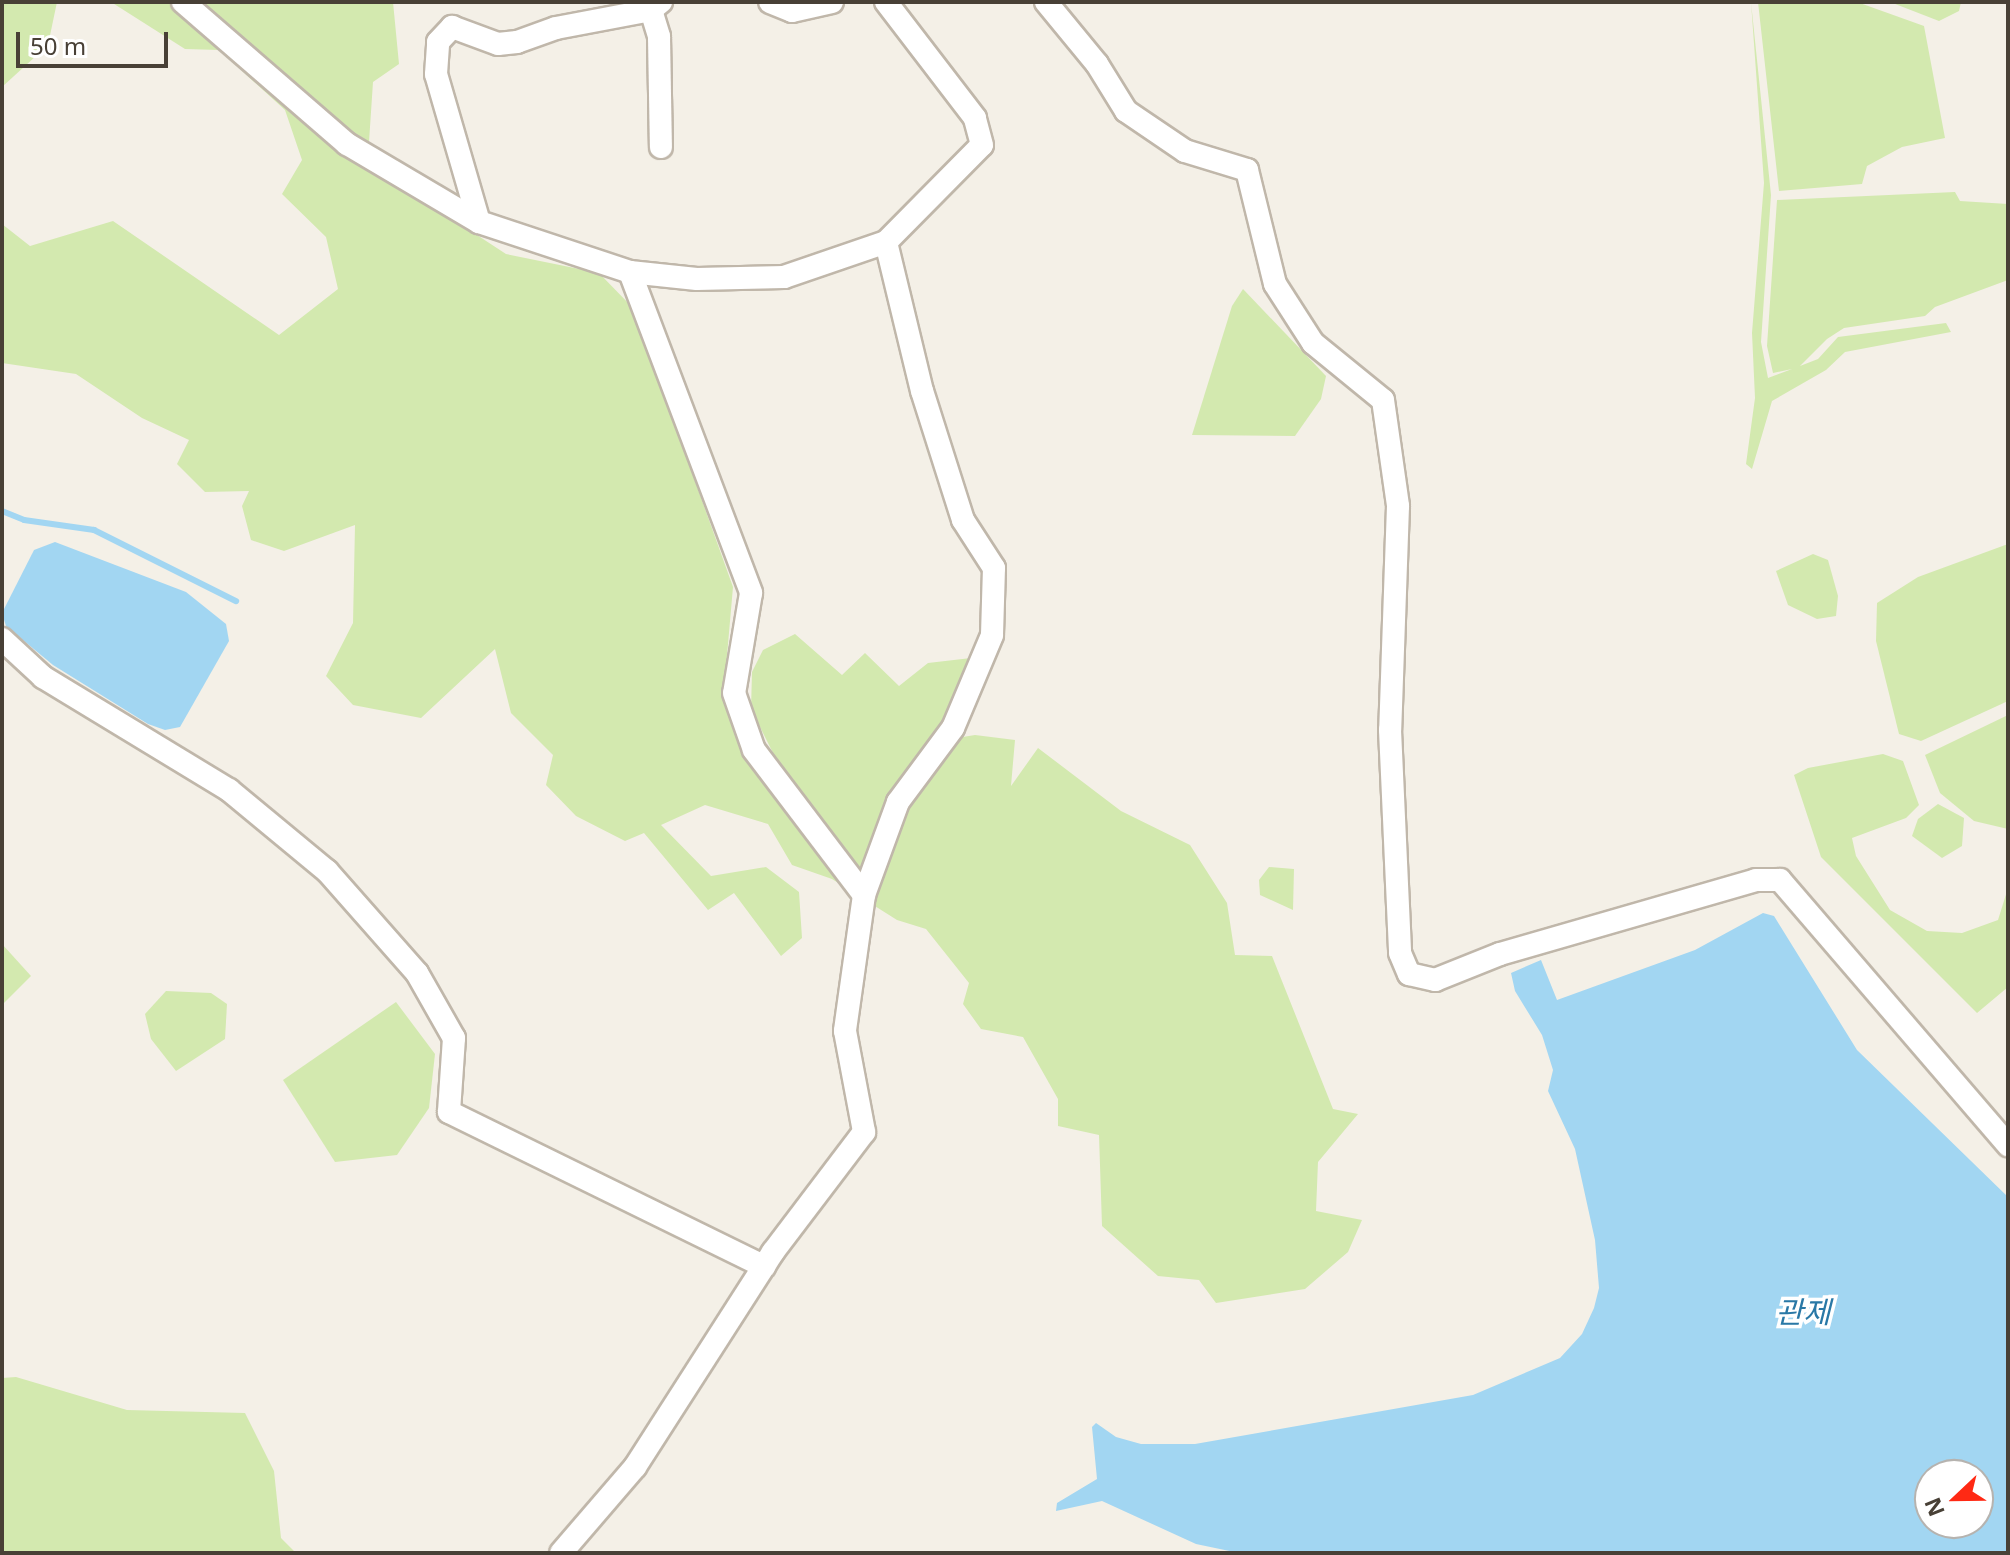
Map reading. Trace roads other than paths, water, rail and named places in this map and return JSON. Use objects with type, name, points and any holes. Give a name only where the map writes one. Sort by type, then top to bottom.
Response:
[{"type":"street","points":[[183,2],[347,144],[479,222],[630,272],[697,279],[784,277],[886,242],[982,145],[975,118],[886,2]]},
{"type":"street","points":[[770,2],[792,11],[832,2]]},
{"type":"street","points":[[1046,2],[1097,64],[1126,111],[1185,151],[1247,170],[1275,284],[1313,343],[1383,400],[1398,506],[1390,730],[1400,953],[1409,974],[1435,980],[1500,954],[1696,897],[1756,880],[1780,880],[2008,1145]]},
{"type":"street","points":[[479,222],[436,74],[438,42],[452,27],[498,44],[517,42],[556,28],[656,6],[661,147]]},
{"type":"street","points":[[561,1553],[635,1467],[764,1266],[864,1132],[845,1031],[864,895],[898,802],[953,728],[992,635],[994,568],[963,520],[922,391],[886,242]]},
{"type":"street","points":[[630,272],[751,593],[734,693],[754,750],[864,895]]},
{"type":"street","points":[[2,639],[43,677],[229,790],[327,871],[417,973],[454,1038],[449,1112],[764,1266]]},
{"type":"water","points":[[55,542],[186,592],[226,624],[229,641],[180,727],[165,730],[148,724],[53,665],[6,626],[2,613],[34,550]]},
{"type":"water","name":"관제","points":[[1763,913],[1774,916],[1857,1050],[2008,1197],[2008,1553],[1239,1553],[1196,1544],[1102,1501],[1056,1511],[1057,1503],[1097,1479],[1092,1427],[1096,1423],[1116,1437],[1141,1444],[1195,1444],[1473,1395],[1560,1358],[1582,1334],[1594,1308],[1599,1288],[1595,1240],[1575,1149],[1548,1091],[1553,1070],[1542,1035],[1515,991],[1511,973],[1541,960],[1557,1000],[1695,950]]},
{"type":"waterway","points":[[2,511],[24,520],[94,530],[236,601]]}]
